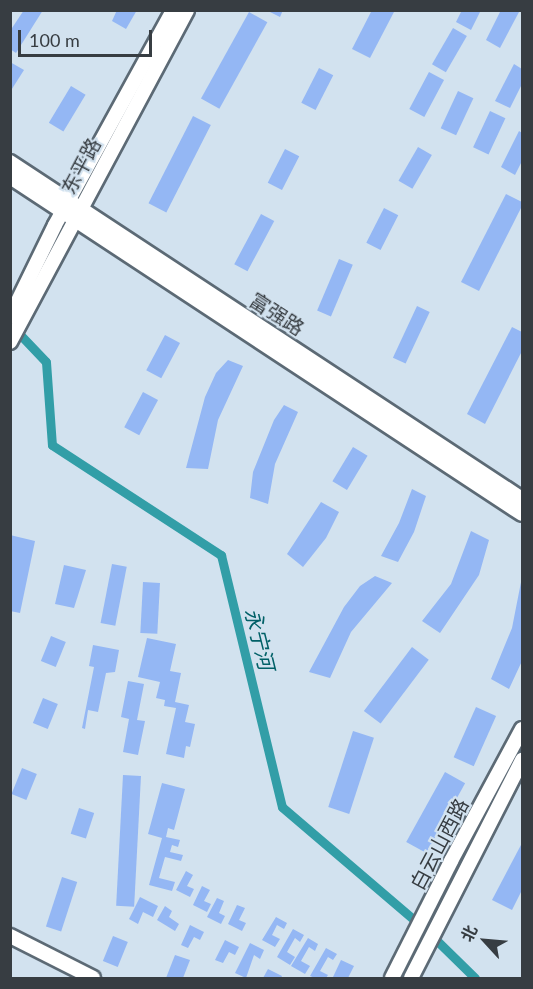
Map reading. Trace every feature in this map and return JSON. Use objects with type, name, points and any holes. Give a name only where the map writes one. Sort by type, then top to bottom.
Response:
[{"type":"main road","name":"东平路","points":[[10,342],[28,296],[173,10]]},
{"type":"main road","name":"东平路","points":[[71,211],[187,10]]},
{"type":"main road","name":"富强路","points":[[10,162],[71,211],[522,514]]},
{"type":"main road","name":"富强路","points":[[10,177],[71,211],[522,499]]},
{"type":"main road","name":"东平路","points":[[10,317],[28,296]]},
{"type":"main road","name":"白云山西路","points":[[392,978],[522,729]]},
{"type":"main road","name":"白云山西路","points":[[414,974],[522,760]]},
{"type":"main road","points":[[10,936],[93,978]]},
{"type":"main road","points":[[10,945],[74,978]]},
{"type":"building","points":[[24,10],[43,10],[16,53],[10,49],[10,31]]},
{"type":"building","points":[[117,10],[137,10],[126,29],[112,21]]},
{"type":"building","points":[[266,10],[283,10],[280,17]]},
{"type":"building","points":[[372,10],[395,10],[370,58],[352,49]]},
{"type":"building","points":[[462,10],[481,10],[471,30],[456,22]]},
{"type":"building","points":[[501,10],[519,12],[500,48],[486,40]]},
{"type":"building","points":[[249,12],[267,22],[219,109],[201,99]]},
{"type":"building","points":[[453,28],[467,36],[446,72],[432,64]]},
{"type":"building","points":[[10,62],[24,70],[10,92]]},
{"type":"building","points":[[514,64],[522,69],[522,84],[510,108],[495,101]]},
{"type":"building","points":[[319,68],[333,75],[316,110],[301,103]]},
{"type":"building","points":[[429,72],[444,80],[424,117],[409,109]]},
{"type":"building","points":[[71,86],[86,95],[63,132],[49,123]]},
{"type":"building","points":[[458,91],[473,98],[456,135],[441,128]]},
{"type":"building","points":[[490,111],[505,118],[489,154],[473,147]]},
{"type":"building","points":[[193,116],[211,125],[166,212],[149,203]]},
{"type":"building","points":[[519,131],[522,133],[522,161],[515,175],[501,167]]},
{"type":"building","points":[[418,147],[432,155],[412,189],[398,181]]},
{"type":"building","points":[[285,149],[299,156],[282,190],[268,183]]},
{"type":"building","points":[[506,194],[522,202],[522,206],[479,291],[461,282]]},
{"type":"building","points":[[384,208],[398,215],[381,250],[366,243]]},
{"type":"building","points":[[261,214],[274,221],[247,271],[234,264]]},
{"type":"building","points":[[339,259],[353,265],[331,316],[317,311]]},
{"type":"building","points":[[417,306],[430,312],[406,364],[393,358]]},
{"type":"building","points":[[512,327],[522,332],[522,351],[485,424],[467,414]]},
{"type":"building","points":[[165,335],[180,343],[161,378],[146,370]]},
{"type":"building","points":[[228,360],[243,366],[218,420],[208,469],[186,468],[205,397],[216,373]]},
{"type":"building","points":[[143,392],[158,400],[139,435],[124,427]]},
{"type":"building","points":[[284,405],[298,412],[275,464],[268,504],[250,498],[253,472],[274,420]]},
{"type":"building","points":[[353,447],[368,456],[347,490],[332,481]]},
{"type":"building","points":[[412,489],[426,496],[414,532],[398,562],[381,556],[399,523]]},
{"type":"building","points":[[321,502],[339,512],[326,538],[303,567],[287,554]]},
{"type":"building","points":[[471,531],[489,540],[479,575],[440,633],[422,621],[451,584]]},
{"type":"building","points":[[10,535],[35,541],[20,613],[10,611]]},
{"type":"building","points":[[112,564],[127,567],[115,626],[101,623]]},
{"type":"building","points":[[64,565],[86,570],[74,608],[55,604]]},
{"type":"building","points":[[375,576],[392,583],[351,632],[330,678],[309,672],[344,607],[360,586]]},
{"type":"building","points":[[522,577],[522,661],[509,689],[491,679],[512,628]]},
{"type":"building","points":[[143,582],[160,583],[157,634],[140,633]]},
{"type":"building","points":[[51,636],[66,642],[56,667],[41,661]]},
{"type":"building","points":[[147,638],[176,644],[170,671],[181,673],[175,702],[189,705],[185,722],[195,724],[190,747],[186,746],[184,758],[166,754],[176,708],[164,706],[165,700],[156,698],[160,682],[138,677]]},
{"type":"building","points":[[93,645],[119,650],[115,672],[106,673],[98,712],[88,710],[85,729],[82,728],[94,667],[89,666]]},
{"type":"building","points":[[412,647],[429,660],[381,724],[364,711]]},
{"type":"building","points":[[128,681],[144,684],[137,720],[145,721],[138,755],[123,752],[129,719],[121,717]]},
{"type":"building","points":[[43,698],[58,704],[48,729],[33,723]]},
{"type":"building","points":[[476,707],[496,716],[474,766],[454,757]]},
{"type":"building","points":[[353,731],[374,738],[349,814],[328,807]]},
{"type":"building","points":[[22,768],[37,774],[26,800],[12,794]]},
{"type":"building","points":[[445,772],[465,783],[426,853],[406,842]]},
{"type":"building","points":[[123,775],[141,776],[134,907],[116,906]]},
{"type":"building","points":[[162,783],[185,789],[174,830],[168,828],[166,837],[180,840],[178,847],[172,845],[170,852],[183,855],[181,861],[165,857],[159,878],[175,882],[172,891],[149,885],[162,838],[148,834]]},
{"type":"building","points":[[79,808],[94,813],[86,839],[71,834]]},
{"type":"building","points":[[522,843],[522,890],[512,910],[492,900]]},
{"type":"building","points":[[186,871],[193,875],[187,886],[194,889],[190,897],[176,890]]},
{"type":"building","points":[[62,877],[77,882],[61,931],[46,926]]},
{"type":"building","points":[[202,886],[210,890],[204,901],[211,904],[207,912],[193,905]]},
{"type":"building","points":[[140,897],[158,906],[153,917],[143,912],[138,924],[129,919]]},
{"type":"building","points":[[217,898],[224,901],[219,913],[225,916],[221,924],[207,917]]},
{"type":"building","points":[[237,905],[245,908],[239,920],[246,923],[242,931],[228,924]]},
{"type":"building","points":[[165,906],[172,911],[169,917],[179,924],[175,931],[157,920]]},
{"type":"building","points":[[276,917],[287,923],[284,929],[277,925],[272,935],[280,939],[275,947],[262,940]]},
{"type":"building","points":[[190,925],[204,932],[200,940],[194,937],[188,948],[181,945]]},
{"type":"building","points":[[293,929],[304,935],[300,942],[295,938],[287,952],[295,957],[290,965],[277,957]]},
{"type":"building","points":[[113,936],[128,942],[118,967],[103,961]]},
{"type":"building","points":[[308,938],[318,944],[315,951],[309,947],[301,961],[310,966],[305,974],[291,966]]},
{"type":"building","points":[[225,940],[239,947],[235,955],[229,952],[223,963],[215,960]]},
{"type":"building","points":[[250,943],[264,950],[260,959],[254,955],[246,978],[235,973]]},
{"type":"building","points":[[326,948],[337,954],[333,960],[328,957],[320,971],[328,975],[326,978],[310,976]]},
{"type":"building","points":[[175,955],[190,960],[183,978],[166,978]]},
{"type":"building","points":[[341,960],[354,966],[348,978],[333,977]]},
{"type":"building","points":[[268,969],[282,976],[281,978],[263,978]]},
{"type":"waterway","name":"永宁河","points":[[10,324],[46,362],[52,445],[221,555],[282,807],[425,929],[475,978]]}]
